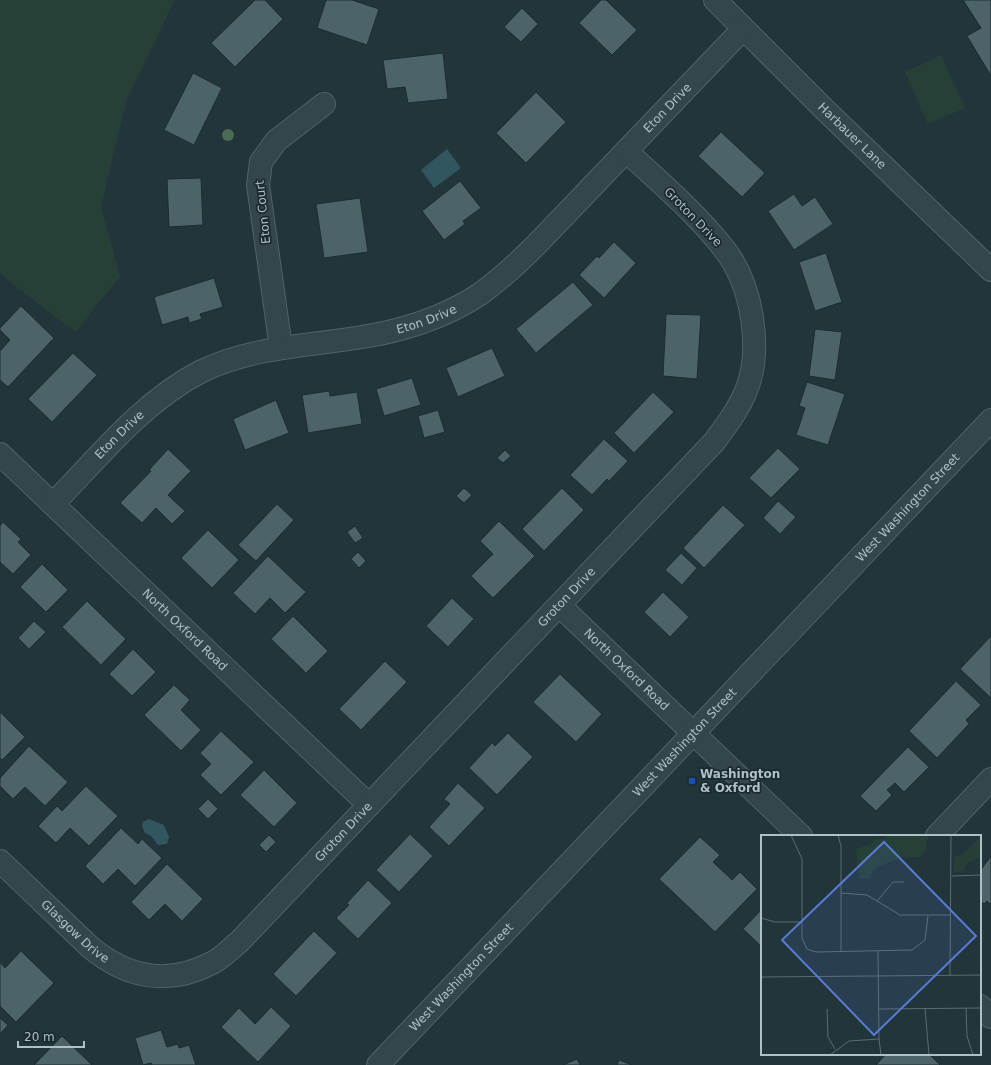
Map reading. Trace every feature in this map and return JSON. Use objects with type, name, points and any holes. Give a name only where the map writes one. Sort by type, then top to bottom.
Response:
[{"type":"street","name":"Harbauer Lane","points":[[714,0],[743,30],[991,270]]},
{"type":"street","name":"Eton Drive","points":[[53,504],[132,422],[165,394],[201,372],[239,358],[281,348],[363,337],[401,329],[449,311],[479,294],[511,269],[532,249],[743,30]]},
{"type":"street","name":"Eton Court","points":[[281,348],[258,185],[261,162],[276,141],[324,104]]},
{"type":"street","name":"Groton Drive","points":[[163,977],[178,976],[194,972],[214,962],[239,942],[560,606],[714,442],[733,418],[746,390],[752,362],[752,316],[746,292],[725,250],[707,230],[626,151]]},
{"type":"street","name":"West Washington Street","points":[[378,1065],[991,420]]},
{"type":"street","name":"North Oxford Road","points":[[0,454],[369,805]]},
{"type":"street","name":"North Oxford Road","points":[[560,606],[800,835]]},
{"type":"street","points":[[938,835],[991,779]]},
{"type":"street","name":"Glasgow Drive","points":[[2,867],[104,958],[120,967],[147,976],[163,977]]},
{"type":"street","points":[[981,1007],[991,1017]]},
{"type":"green space","points":[[0,0],[175,0],[127,99],[101,206],[120,277],[75,332],[0,274]]},
{"type":"green space","points":[[941,55],[965,108],[928,124],[905,72]]},
{"type":"water","points":[[447,149],[461,168],[434,188],[421,170]]},
{"type":"water","points":[[149,819],[164,825],[169,837],[167,844],[158,845],[151,836],[145,833],[142,826],[143,822]]},
{"type":"building","points":[[255,0],[265,0],[283,19],[235,67],[211,43]]},
{"type":"building","points":[[326,0],[352,0],[379,9],[367,45],[317,28]]},
{"type":"building","points":[[601,0],[606,0],[637,30],[612,55],[579,23]]},
{"type":"building","points":[[963,0],[991,0],[991,76],[967,36],[981,28]]},
{"type":"building","points":[[522,8],[538,24],[521,42],[504,27]]},
{"type":"building","points":[[443,53],[448,99],[408,103],[405,87],[387,89],[383,60]]},
{"type":"building","points":[[193,73],[222,88],[194,145],[164,130]]},
{"type":"building","points":[[536,92],[566,122],[526,163],[496,133]]},
{"type":"building","points":[[721,132],[765,173],[742,197],[698,156]]},
{"type":"building","points":[[201,178],[203,225],[169,227],[167,179]]},
{"type":"building","points":[[460,181],[481,208],[463,221],[465,224],[444,240],[422,211]]},
{"type":"building","points":[[794,194],[802,206],[815,197],[833,224],[794,250],[768,211]]},
{"type":"building","points":[[360,198],[368,252],[324,258],[316,204]]},
{"type":"building","points":[[614,242],[636,263],[604,298],[579,275],[597,256],[599,258]]},
{"type":"building","points":[[826,253],[842,302],[815,311],[799,262]]},
{"type":"building","points":[[214,278],[223,307],[200,314],[202,319],[189,323],[188,317],[162,325],[154,297]]},
{"type":"building","points":[[573,282],[593,305],[536,353],[516,329]]},
{"type":"building","points":[[21,306],[54,338],[8,387],[0,380],[0,351],[10,340],[0,330],[0,328]]},
{"type":"building","points":[[666,314],[701,315],[697,379],[663,376]]},
{"type":"building","points":[[815,329],[842,332],[835,380],[809,376]]},
{"type":"building","points":[[492,348],[505,376],[458,397],[446,368]]},
{"type":"building","points":[[73,353],[97,375],[52,422],[28,399]]},
{"type":"building","points":[[412,378],[421,405],[384,416],[376,389]]},
{"type":"building","points":[[807,382],[845,394],[828,445],[796,435],[805,408],[799,406]]},
{"type":"building","points":[[329,391],[330,396],[357,392],[362,424],[308,433],[302,395]]},
{"type":"building","points":[[653,392],[674,412],[634,453],[614,433]]},
{"type":"building","points":[[276,400],[289,433],[245,450],[233,419]]},
{"type":"building","points":[[438,410],[445,432],[424,438],[418,416]]},
{"type":"building","points":[[604,439],[628,461],[609,481],[607,479],[592,495],[570,475]]},
{"type":"building","points":[[778,448],[800,469],[771,498],[749,478]]},
{"type":"building","points":[[168,449],[191,471],[168,495],[185,511],[172,524],[156,508],[142,523],[120,503],[151,471],[149,470]]},
{"type":"building","points":[[505,450],[511,456],[503,463],[497,458]]},
{"type":"building","points":[[464,488],[472,495],[464,503],[456,496]]},
{"type":"building","points":[[562,488],[584,510],[544,551],[522,529]]},
{"type":"building","points":[[778,501],[796,517],[780,534],[763,518]]},
{"type":"building","points":[[277,504],[294,520],[256,561],[238,545]]},
{"type":"building","points":[[723,505],[745,525],[704,568],[683,548]]},
{"type":"building","points":[[499,521],[535,556],[493,598],[471,576],[493,554],[480,541]]},
{"type":"building","points":[[3,522],[21,539],[18,542],[31,555],[13,574],[0,562],[0,526]]},
{"type":"building","points":[[355,526],[363,538],[355,543],[347,532]]},
{"type":"building","points":[[208,530],[239,560],[212,588],[181,558]]},
{"type":"building","points":[[358,552],[366,561],[359,568],[351,559]]},
{"type":"building","points":[[681,553],[697,568],[682,585],[665,570]]},
{"type":"building","points":[[268,556],[306,592],[285,613],[270,598],[255,614],[233,593]]},
{"type":"building","points":[[42,564],[68,590],[46,612],[20,587]]},
{"type":"building","points":[[663,592],[689,617],[670,637],[644,612]]},
{"type":"building","points":[[452,598],[474,619],[448,647],[426,626]]},
{"type":"building","points":[[87,601],[126,639],[101,665],[62,627]]},
{"type":"building","points":[[293,616],[328,651],[306,673],[271,639]]},
{"type":"building","points":[[34,621],[46,632],[29,649],[18,638]]},
{"type":"building","points":[[991,636],[991,698],[960,669]]},
{"type":"building","points":[[133,649],[156,672],[132,696],[109,674]]},
{"type":"building","points":[[385,661],[407,682],[361,730],[339,709]]},
{"type":"building","points":[[560,674],[602,714],[576,742],[533,702]]},
{"type":"building","points":[[956,681],[981,705],[966,720],[969,724],[937,758],[909,731]]},
{"type":"building","points":[[174,685],[190,700],[181,710],[201,730],[181,751],[144,715]]},
{"type":"building","points":[[0,712],[25,737],[2,760],[0,758]]},
{"type":"building","points":[[221,731],[254,762],[221,795],[200,775],[211,764],[200,753]]},
{"type":"building","points":[[508,733],[533,757],[497,795],[469,768],[492,743],[495,746]]},
{"type":"building","points":[[29,746],[68,782],[45,806],[25,787],[13,799],[0,786],[0,778]]},
{"type":"building","points":[[908,747],[929,767],[904,792],[895,783],[887,790],[892,795],[876,811],[860,796]]},
{"type":"building","points":[[264,770],[297,803],[274,827],[240,795]]},
{"type":"building","points":[[458,783],[485,808],[449,846],[429,827],[450,804],[444,799]]},
{"type":"building","points":[[86,786],[118,816],[89,846],[70,828],[56,843],[38,826],[57,806],[62,811]]},
{"type":"building","points":[[208,799],[218,809],[208,819],[198,809]]},
{"type":"building","points":[[121,828],[138,844],[142,839],[162,858],[135,886],[118,869],[103,884],[85,866]]},
{"type":"building","points":[[410,834],[433,856],[399,892],[376,870]]},
{"type":"building","points":[[269,835],[276,842],[266,852],[259,845]]},
{"type":"building","points":[[700,837],[720,855],[713,862],[732,880],[740,872],[757,889],[715,932],[659,879]]},
{"type":"building","points":[[991,856],[991,905],[987,901],[984,904],[981,901],[981,870]]},
{"type":"building","points":[[167,864],[203,899],[182,921],[165,904],[149,920],[131,902]]},
{"type":"building","points":[[368,880],[392,903],[358,939],[336,918],[349,905],[347,903]]},
{"type":"building","points":[[761,910],[761,946],[743,929]]},
{"type":"building","points":[[314,931],[337,953],[296,996],[273,974]]},
{"type":"building","points":[[21,951],[54,983],[16,1022],[0,1006],[0,962],[5,968]]},
{"type":"building","points":[[271,1007],[291,1026],[258,1062],[221,1027],[239,1008],[255,1024]]},
{"type":"building","points":[[0,1018],[8,1025],[0,1034]]},
{"type":"building","points":[[161,1030],[167,1047],[178,1044],[179,1048],[189,1045],[196,1065],[152,1065],[151,1063],[143,1065],[135,1038]]},
{"type":"building","points":[[62,1036],[92,1065],[34,1065]]},
{"type":"building","points":[[885,1055],[930,1055],[940,1065],[876,1065]]},
{"type":"building","points":[[577,1059],[580,1065],[563,1065]]},
{"type":"building","points":[[619,1060],[632,1065],[617,1065]]},
{"type":"place","name":"Washington & Oxford","points":[[692,781]]}]
